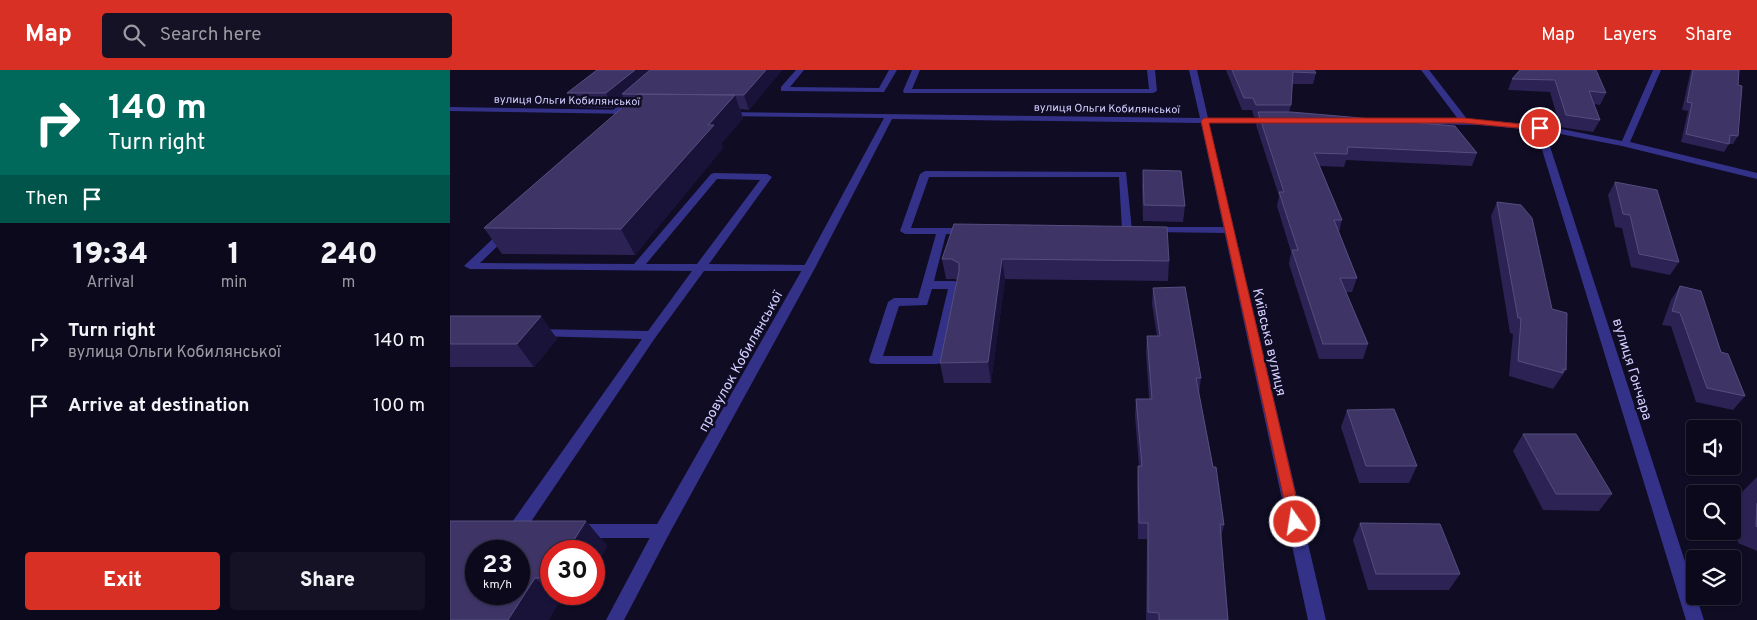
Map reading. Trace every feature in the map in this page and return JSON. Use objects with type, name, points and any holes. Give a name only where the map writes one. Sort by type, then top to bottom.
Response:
[{"type":"street","points":[[616,112],[664,70]]},
{"type":"street","points":[[800,70],[784,89],[881,90],[893,70]]},
{"type":"street","points":[[916,70],[907,91],[1153,91],[1151,70]]},
{"type":"street","name":"Київська вулиця","points":[[1193,70],[1317,620]]},
{"type":"street","points":[[1425,70],[1464,121]]},
{"type":"street","points":[[1625,143],[1657,70]]},
{"type":"street","name":"вулиця Ольги Кобилянської","points":[[450,109],[645,112]]},
{"type":"street","name":"вулиця Ольги Кобилянської","points":[[714,114],[1281,121]]},
{"type":"street","name":"провулок Кобилянської","points":[[615,620],[662,531],[809,268],[889,116]]},
{"type":"street","points":[[1368,121],[1464,121],[1540,128],[1625,143],[1757,176]]},
{"type":"street","name":"вулиця Гончара","points":[[1540,128],[1695,620]]},
{"type":"street","points":[[981,231],[905,231],[925,174],[1123,174],[1131,230],[1229,230]]},
{"type":"street","points":[[516,530],[651,335],[767,177],[714,176],[638,266]]},
{"type":"street","points":[[513,226],[470,266],[809,268]]},
{"type":"street","points":[[927,285],[955,285],[938,360],[875,360],[894,302],[922,302],[942,231]]},
{"type":"street","points":[[527,332],[651,335]]},
{"type":"street","points":[[497,530],[536,530]]},
{"type":"street","points":[[565,531],[662,531]]},
{"type":"building","points":[[597,70],[635,70],[606,93],[567,93]]},
{"type":"building","points":[[650,70],[766,70],[744,95],[622,94]]},
{"type":"building","points":[[1232,70],[1314,70],[1316,73],[1293,72],[1291,105],[1256,105],[1253,98],[1244,98]]},
{"type":"building","points":[[1520,70],[1596,70],[1606,93],[1589,91],[1600,120],[1566,115],[1555,80],[1512,79]]},
{"type":"building","points":[[1693,70],[1739,70],[1738,85],[1742,86],[1738,136],[1730,135],[1729,144],[1686,134],[1692,103],[1687,102]]},
{"type":"building","points":[[638,94],[735,95],[708,125],[714,125],[621,229],[484,228]]},
{"type":"building","points":[[1258,112],[1291,112],[1455,126],[1477,153],[1348,147],[1347,154],[1314,153],[1342,220],[1334,220],[1357,278],[1340,278],[1368,344],[1323,344],[1292,250],[1298,250],[1279,192],[1284,192]]},
{"type":"building","points":[[1143,170],[1181,171],[1185,206],[1144,205]]},
{"type":"building","points":[[1615,182],[1657,190],[1679,262],[1639,254],[1630,215],[1623,214]]},
{"type":"building","points":[[1497,202],[1521,205],[1532,218],[1552,309],[1567,313],[1566,370],[1563,369],[1563,373],[1518,361],[1521,318],[1518,318]]},
{"type":"building","points":[[954,224],[1167,227],[1169,261],[1002,259],[988,362],[940,363],[959,271],[959,263],[951,259],[942,259]]},
{"type":"building","points":[[1680,286],[1701,291],[1721,352],[1728,354],[1745,396],[1707,388],[1680,313],[1672,311]]},
{"type":"building","points":[[1185,287],[1201,378],[1196,378],[1213,467],[1216,467],[1224,525],[1220,524],[1228,620],[1159,620],[1159,613],[1148,612],[1148,523],[1139,523],[1138,466],[1142,466],[1136,399],[1152,399],[1147,336],[1160,336],[1153,288]]},
{"type":"building","points":[[450,316],[541,316],[517,344],[450,344]]},
{"type":"building","points":[[1394,409],[1417,466],[1366,466],[1347,410]]},
{"type":"building","points":[[1523,434],[1576,434],[1612,494],[1556,494]]},
{"type":"building","points":[[450,521],[586,521],[574,540],[540,540],[540,578],[535,578],[530,586],[530,540],[465,540],[465,605],[518,605],[508,620],[450,620]]},
{"type":"building","points":[[1360,523],[1440,524],[1460,574],[1376,574]]},
{"type":"route","points":[[1295,522],[1204,121],[1464,121],[1540,128]]}]
